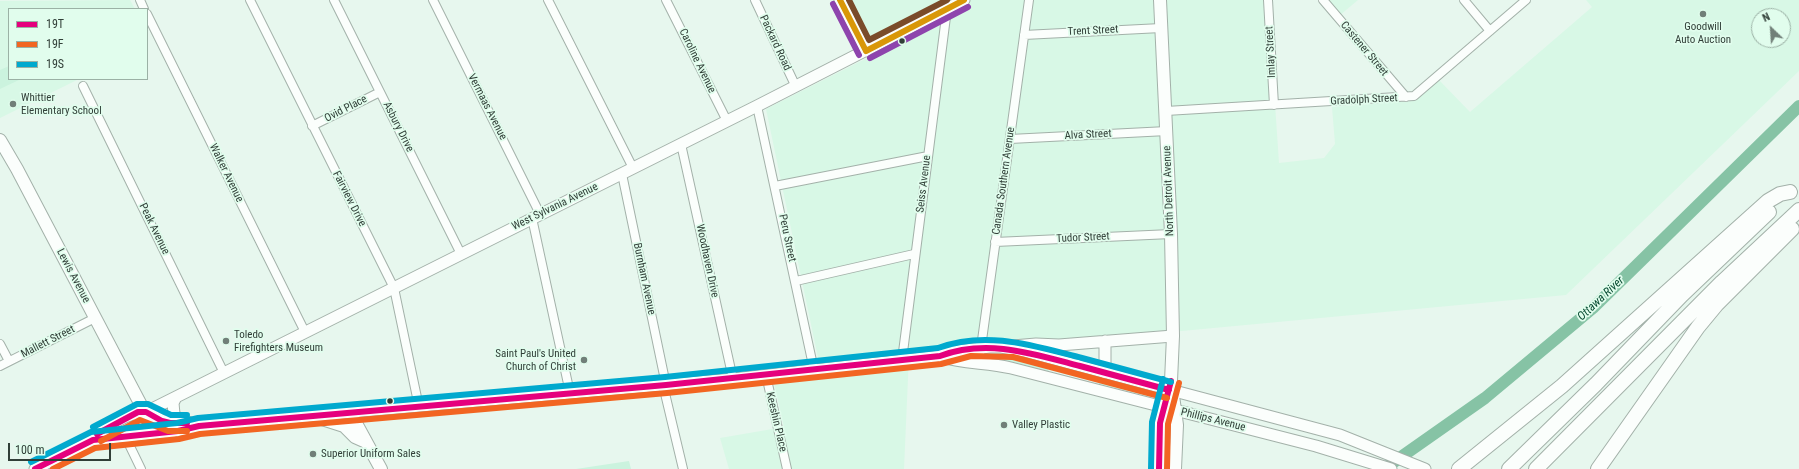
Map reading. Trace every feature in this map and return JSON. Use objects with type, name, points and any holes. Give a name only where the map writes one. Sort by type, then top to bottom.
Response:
[{"type":"highway","points":[[1459,469],[1562,386],[1768,201],[1780,194],[1795,189]]},
{"type":"highway","points":[[1509,469],[1585,395],[1682,295],[1795,189]]},
{"type":"highway","points":[[1536,469],[1727,277],[1799,210]]},
{"type":"highway","points":[[1598,469],[1698,327],[1750,270],[1799,223]]},
{"type":"main road","points":[[840,0],[866,51]]},
{"type":"main road","name":"West Sylvania Avenue","points":[[35,469],[84,444],[105,428],[138,412],[146,412],[796,87],[964,0]]},
{"type":"main road","name":"North Detroit Avenue","points":[[1159,469],[1160,423],[1169,409],[1173,336],[1171,234],[1160,0]]},
{"type":"main road","name":"Lewis Avenue","points":[[0,140],[17,169],[146,412]]},
{"type":"main road","name":"Phillips Avenue","points":[[168,432],[199,426],[733,379],[940,356],[948,352],[981,348],[1036,344],[1059,345],[1173,336]]},
{"type":"main road","points":[[1090,389],[1100,372],[1105,341]]},
{"type":"main road","name":"Phillips Avenue","points":[[1001,347],[1171,388],[1340,435],[1425,469]]},
{"type":"main road","name":"Phillips Avenue","points":[[940,356],[954,361],[1001,365],[1316,446],[1391,469]]},
{"type":"main road","points":[[1051,378],[1056,360]]},
{"type":"main road","points":[[176,397],[173,403],[174,414],[182,423]]},
{"type":"main road","name":"North Detroit Avenue","points":[[1169,409],[1177,425],[1175,469]]},
{"type":"main road","name":"West Sylvania Avenue","points":[[84,444],[98,440],[125,436],[141,421],[146,412]]},
{"type":"main road","points":[[146,412],[146,418],[152,426],[168,432]]},
{"type":"main road","name":"Phillips Avenue","points":[[146,412],[162,421],[199,426]]},
{"type":"main road","points":[[350,412],[381,469]]},
{"type":"main road","points":[[308,416],[340,424],[351,431],[355,436],[367,442]]},
{"type":"main road","points":[[125,418],[125,436],[168,432]]},
{"type":"street","name":"Fairview Drive","points":[[250,0],[394,288],[419,407]]},
{"type":"street","name":"Asbury Drive","points":[[334,0],[461,254]]},
{"type":"street","name":"Vermaas Avenue","points":[[433,0],[536,216],[570,393]]},
{"type":"street","points":[[548,0],[632,168]]},
{"type":"street","name":"Caroline Avenue","points":[[666,0],[727,121]]},
{"type":"street","name":"Packard Road","points":[[755,0],[796,87]]},
{"type":"street","name":"Canada Southern Avenue","points":[[979,362],[1029,0]]},
{"type":"street","name":"Imlay Street","points":[[1268,0],[1274,105]]},
{"type":"street","name":"Castener Street","points":[[1323,0],[1406,97]]},
{"type":"street","points":[[1464,0],[1490,31]]},
{"type":"street","name":"Gradolph Street","points":[[1166,111],[1414,96],[1526,0]]},
{"type":"street","name":"Seiss Avenue","points":[[902,360],[914,254],[947,9]]},
{"type":"street","name":"Walker Avenue","points":[[148,16],[304,332]]},
{"type":"street","name":"Trent Street","points":[[1024,35],[1162,28]]},
{"type":"street","name":"Peak Avenue","points":[[83,86],[224,373]]},
{"type":"street","name":"Ovid Place","points":[[312,126],[380,92]]},
{"type":"street","name":"Peru Street","points":[[757,106],[814,370]]},
{"type":"street","name":"Alva Street","points":[[1010,139],[1167,131]]},
{"type":"street","name":"Woodhaven Drive","points":[[681,144],[733,379]]},
{"type":"street","points":[[775,186],[928,156]]},
{"type":"street","name":"Burnham Avenue","points":[[622,174],[683,469]]},
{"type":"street","name":"Tudor Street","points":[[996,242],[1171,234]]},
{"type":"street","points":[[796,281],[914,254]]},
{"type":"street","name":"Mallett Street","points":[[0,366],[95,318]]},
{"type":"street","points":[[0,344],[9,362]]},
{"type":"street","name":"Keeshin Place","points":[[766,375],[787,469]]},
{"type":"street","points":[[125,436],[141,469]]},
{"type":"shaded area","points":[[130,0],[134,8],[8,8],[8,80],[77,80],[0,118],[0,1]]},
{"type":"shaded area","points":[[848,0],[1268,0],[1279,163],[1324,158],[1335,144],[1332,107],[1413,101],[1438,79],[1470,112],[1592,7],[1586,0],[1799,0],[1799,71],[1566,295],[979,350],[909,355],[904,469],[729,469],[720,438],[784,427],[774,383],[822,377],[766,109],[875,54]]},
{"type":"shaded area","points":[[1325,0],[1358,0],[1339,16]]},
{"type":"shaded area","points":[[8,66],[8,80],[19,80],[0,89],[0,70]]},
{"type":"shaded area","points":[[986,352],[1003,352],[1022,355],[1039,361],[1050,373],[990,360],[985,356]]},
{"type":"shaded area","points":[[1100,379],[1138,385],[1146,388],[1155,395],[1151,397],[1099,384],[1098,381]]},
{"type":"shaded area","points":[[629,461],[631,469],[576,469]]},
{"type":"waterway","name":"Ottawa River","points":[[1384,469],[1485,398],[1593,308],[1799,106]]},
{"type":"transit line","points":[[840,0],[866,51]]},
{"type":"transit line","points":[[849,0],[869,40],[947,0]]},
{"type":"transit line","points":[[866,51],[964,0]]},
{"type":"transit line","points":[[833,4],[859,55]]},
{"type":"transit line","points":[[870,58],[968,7]]},
{"type":"transit line","name":"19S","points":[[31,462],[91,432],[177,423],[198,418],[665,377],[938,348],[974,340],[992,340],[1028,345],[1171,382]]},
{"type":"transit line","name":"19T","points":[[35,469],[93,440],[178,431],[199,426],[666,385],[940,356],[975,348],[993,348],[1028,353],[1169,390]]},
{"type":"transit line","name":"19F","points":[[53,469],[95,448],[179,439],[200,434],[667,393],[941,364],[971,356],[1013,357],[1167,398]]},
{"type":"transit line","name":"19S","points":[[1151,469],[1152,422],[1163,379]]},
{"type":"transit line","name":"19T","points":[[1159,469],[1160,423],[1171,381]]},
{"type":"transit line","name":"19F","points":[[1167,469],[1168,424],[1179,383]]},
{"type":"transit line","name":"19S","points":[[93,427],[137,404],[148,404],[171,415],[187,415]]},
{"type":"transit line","name":"19T","points":[[97,434],[138,412],[146,412],[162,421],[170,423],[187,423]]},
{"type":"transit line","name":"19F","points":[[101,441],[140,420],[168,431],[187,431]]},
{"type":"place","name":"Goodwill Auto Auction","points":[[1703,14]]},
{"type":"place","name":"Whittier Elementary School","points":[[13,104]]},
{"type":"place","name":"Toledo Firefighters Museum","points":[[226,341]]},
{"type":"place","name":"Saint Paul's United Church of Christ","points":[[584,360]]},
{"type":"place","name":"Valley Plastic","points":[[1004,425]]},
{"type":"place","name":"Superior Uniform Sales","points":[[313,454]]}]
